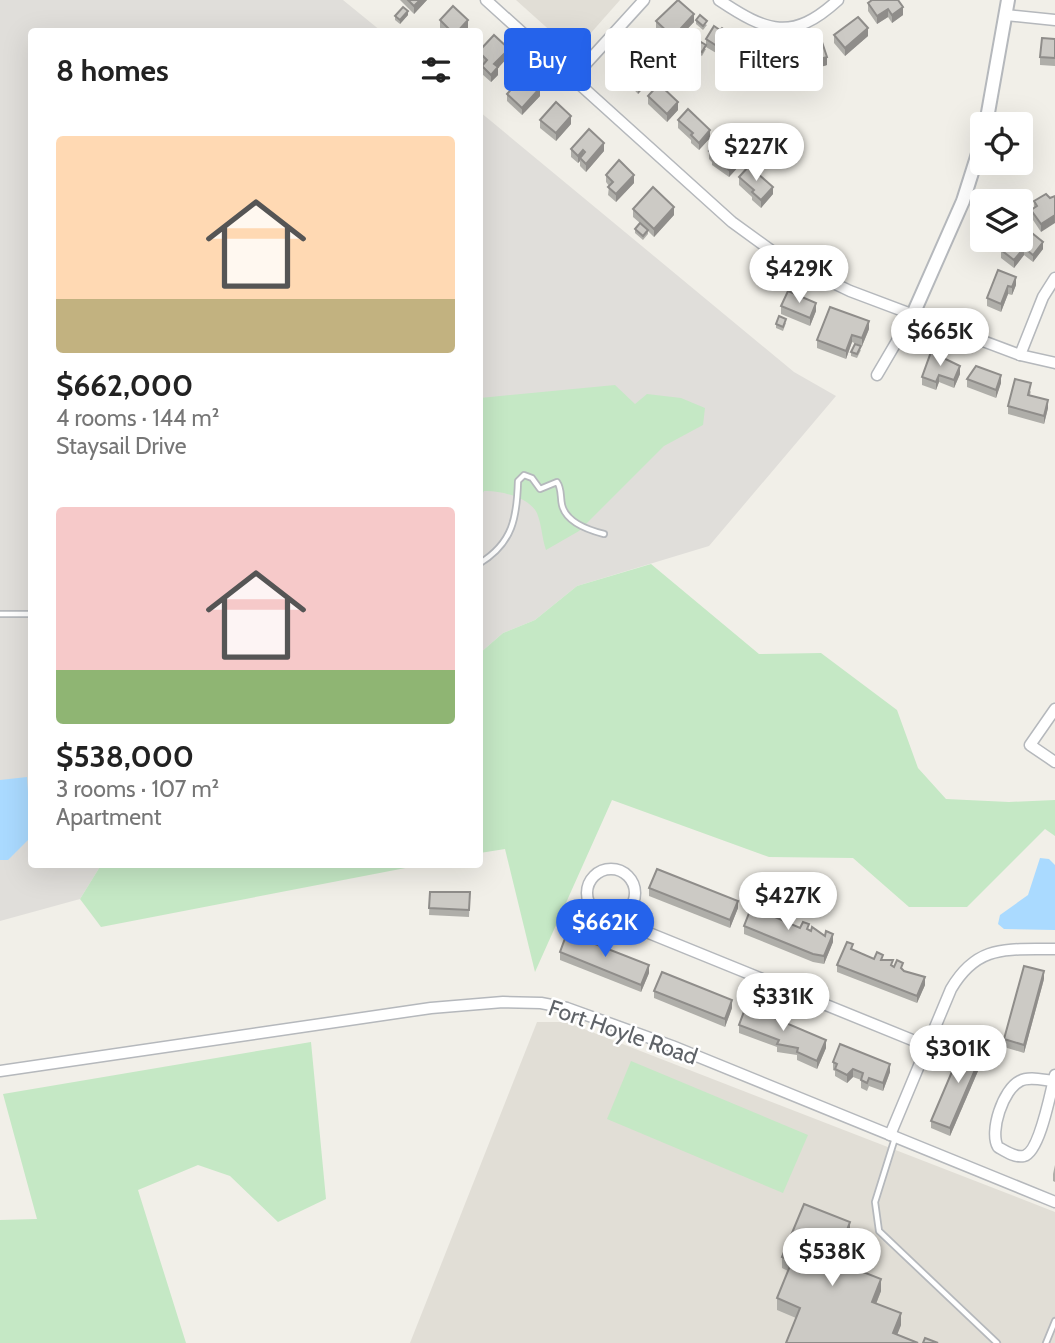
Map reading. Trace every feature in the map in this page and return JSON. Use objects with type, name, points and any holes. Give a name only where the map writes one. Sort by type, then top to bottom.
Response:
[{"type":"street","points":[[486,0],[517,28]]},
{"type":"street","points":[[591,58],[644,0]]},
{"type":"street","points":[[719,0],[751,21],[781,29],[814,20],[838,0]]},
{"type":"street","points":[[988,112],[1008,0]]},
{"type":"street","points":[[1006,15],[1055,20]]},
{"type":"street","points":[[588,91],[756,241],[812,274],[1020,355],[1055,363]]},
{"type":"street","points":[[877,375],[914,312],[963,201],[971,175]]},
{"type":"street","points":[[1020,355],[1043,297],[1055,278]]},
{"type":"street","points":[[1055,709],[1030,746],[1055,762]]},
{"type":"street","points":[[612,918],[632,905],[635,889],[628,875],[613,868],[605,869],[592,878],[587,892],[591,907],[612,918],[927,1046]]},
{"type":"street","points":[[892,1136],[951,989],[972,962],[982,955],[1003,950],[1055,949]]},
{"type":"street","name":"Fort Hoyle Road","points":[[0,1070],[431,1008],[503,1002],[541,1003],[567,1008],[672,1046],[1055,1202]]},
{"type":"street","points":[[1054,1078],[1037,1142],[1030,1152],[1023,1156],[1014,1155],[998,1147],[994,1130],[1014,1086],[1021,1080],[1054,1078]]},
{"type":"lane","points":[[483,561],[495,554],[513,530],[517,481],[524,475],[532,478],[540,489],[557,482],[561,486],[563,509],[569,518],[604,534]]},
{"type":"lane","points":[[0,614],[28,614]]},
{"type":"lane","points":[[892,1136],[875,1202],[879,1231],[997,1343]]},
{"type":"lane","points":[[1046,1343],[1055,1321]]},
{"type":"shaded area","points":[[0,0],[343,0],[377,28],[28,28],[28,868],[99,868],[80,899],[0,921]]},
{"type":"shaded area","points":[[516,0],[620,0],[591,33],[591,28],[547,28]]},
{"type":"shaded area","points":[[483,114],[794,372],[836,396],[709,546],[577,586],[535,620],[503,633],[483,650]]},
{"type":"shaded area","points":[[537,1022],[566,1022],[1055,1212],[1055,1343],[410,1343]]},
{"type":"green space","points":[[615,385],[635,404],[647,394],[681,398],[705,408],[703,425],[664,446],[579,531],[546,550],[538,516],[530,504],[515,496],[498,492],[483,493],[483,398]]},
{"type":"green space","points":[[651,564],[759,654],[821,653],[897,710],[918,768],[946,799],[1009,802],[1055,800],[1055,836],[1045,829],[967,907],[909,907],[853,858],[769,857],[612,800],[535,972],[505,849],[483,853],[483,650],[503,633],[535,620],[577,586]]},
{"type":"green space","points":[[99,868],[406,868],[101,927],[80,899]]},
{"type":"green space","points":[[311,1042],[326,1199],[278,1222],[230,1176],[198,1165],[138,1190],[186,1343],[0,1343],[0,1220],[37,1219],[3,1094]]},
{"type":"green space","points":[[631,1061],[808,1135],[783,1193],[607,1119]]},
{"type":"water","points":[[740,142],[752,146],[752,154],[748,156],[733,149],[734,144]]},
{"type":"water","points":[[27,777],[28,840],[8,860],[0,860],[0,780]]},
{"type":"water","points":[[1040,858],[1049,859],[1055,865],[1055,930],[1004,929],[998,924],[1000,915],[1028,895]]},
{"type":"building","points":[[408,0],[420,0],[414,6]]},
{"type":"building","points":[[678,0],[694,14],[681,28],[663,28],[656,21]]},
{"type":"building","points":[[872,0],[898,0],[903,7],[892,15],[888,9],[877,16],[868,3]]},
{"type":"building","points":[[453,6],[468,20],[461,28],[448,28],[440,20]]},
{"type":"building","points":[[403,7],[408,11],[400,20],[395,16]]},
{"type":"building","points":[[700,15],[707,21],[703,26],[696,20]]},
{"type":"building","points":[[858,17],[868,28],[845,48],[834,35]]},
{"type":"building","points":[[714,26],[717,28],[715,45],[706,39]]},
{"type":"building","points":[[494,35],[504,44],[504,54],[494,64],[498,67],[491,75],[483,67],[487,60],[483,56],[483,47]]},
{"type":"building","points":[[1042,38],[1055,39],[1055,58],[1040,57]]},
{"type":"building","points":[[510,91],[537,91],[522,108],[507,94]]},
{"type":"building","points":[[653,91],[666,91],[678,102],[667,114],[648,96]]},
{"type":"building","points":[[556,102],[571,116],[556,133],[540,120]]},
{"type":"building","points":[[688,109],[710,130],[699,143],[691,135],[693,133],[678,120]]},
{"type":"building","points":[[589,129],[604,143],[586,164],[580,158],[585,152],[583,150],[578,156],[571,149]]},
{"type":"building","points":[[720,139],[740,158],[729,170],[712,157],[714,155],[709,151]]},
{"type":"building","points":[[619,160],[634,175],[616,194],[608,187],[613,182],[606,175]]},
{"type":"building","points":[[749,166],[773,187],[761,200],[739,177]]},
{"type":"building","points":[[653,187],[674,207],[654,229],[633,209]]},
{"type":"building","points":[[1046,194],[1050,198],[1055,196],[1055,215],[1041,224],[1033,213],[1037,206],[1034,201]]},
{"type":"building","points":[[640,223],[648,230],[643,236],[635,229]]},
{"type":"building","points":[[1033,234],[1043,242],[1033,255],[1029,252],[1033,252]]},
{"type":"building","points":[[1004,252],[1021,252],[1014,260]]},
{"type":"building","points":[[998,270],[1016,277],[1012,287],[1008,286],[1001,304],[987,298]]},
{"type":"building","points":[[788,291],[816,303],[810,318],[781,306]]},
{"type":"building","points":[[830,307],[869,321],[862,338],[852,335],[846,351],[817,340]]},
{"type":"building","points":[[779,316],[786,319],[783,327],[776,324]]},
{"type":"building","points":[[855,344],[861,346],[857,354],[851,352]]},
{"type":"building","points":[[931,352],[960,366],[954,380],[939,375],[936,382],[922,377]]},
{"type":"building","points":[[976,366],[1001,375],[996,390],[967,379]]},
{"type":"building","points":[[1015,379],[1031,383],[1028,395],[1048,400],[1044,416],[1008,406]]},
{"type":"building","points":[[657,869],[738,901],[730,920],[649,888]]},
{"type":"building","points":[[430,892],[470,892],[469,910],[429,908]]},
{"type":"building","points":[[753,903],[763,907],[761,911],[800,928],[803,922],[809,924],[807,929],[811,931],[812,927],[825,936],[826,931],[833,934],[824,956],[744,926]]},
{"type":"building","points":[[567,933],[649,965],[641,985],[560,952]]},
{"type":"building","points":[[847,942],[853,944],[851,949],[874,959],[877,952],[883,955],[881,960],[893,960],[891,965],[894,967],[897,960],[903,963],[901,968],[904,971],[925,977],[917,996],[837,965]]},
{"type":"building","points":[[1024,966],[1044,971],[1024,1045],[1004,1039]]},
{"type":"building","points":[[662,972],[732,1000],[725,1019],[654,991]]},
{"type":"building","points":[[746,1006],[826,1040],[817,1061],[797,1052],[798,1048],[777,1044],[779,1040],[739,1025]]},
{"type":"building","points":[[965,1041],[984,1049],[950,1128],[931,1121]]},
{"type":"building","points":[[840,1044],[890,1064],[883,1083],[869,1078],[867,1083],[861,1080],[863,1073],[853,1069],[847,1075],[835,1069],[837,1064],[833,1062]]},
{"type":"building","points":[[804,1204],[850,1222],[835,1261],[881,1279],[872,1302],[901,1313],[893,1333],[918,1343],[786,1343],[800,1308],[777,1298],[792,1261],[782,1257]]},
{"type":"building","points":[[925,1338],[938,1343],[923,1343]]}]
